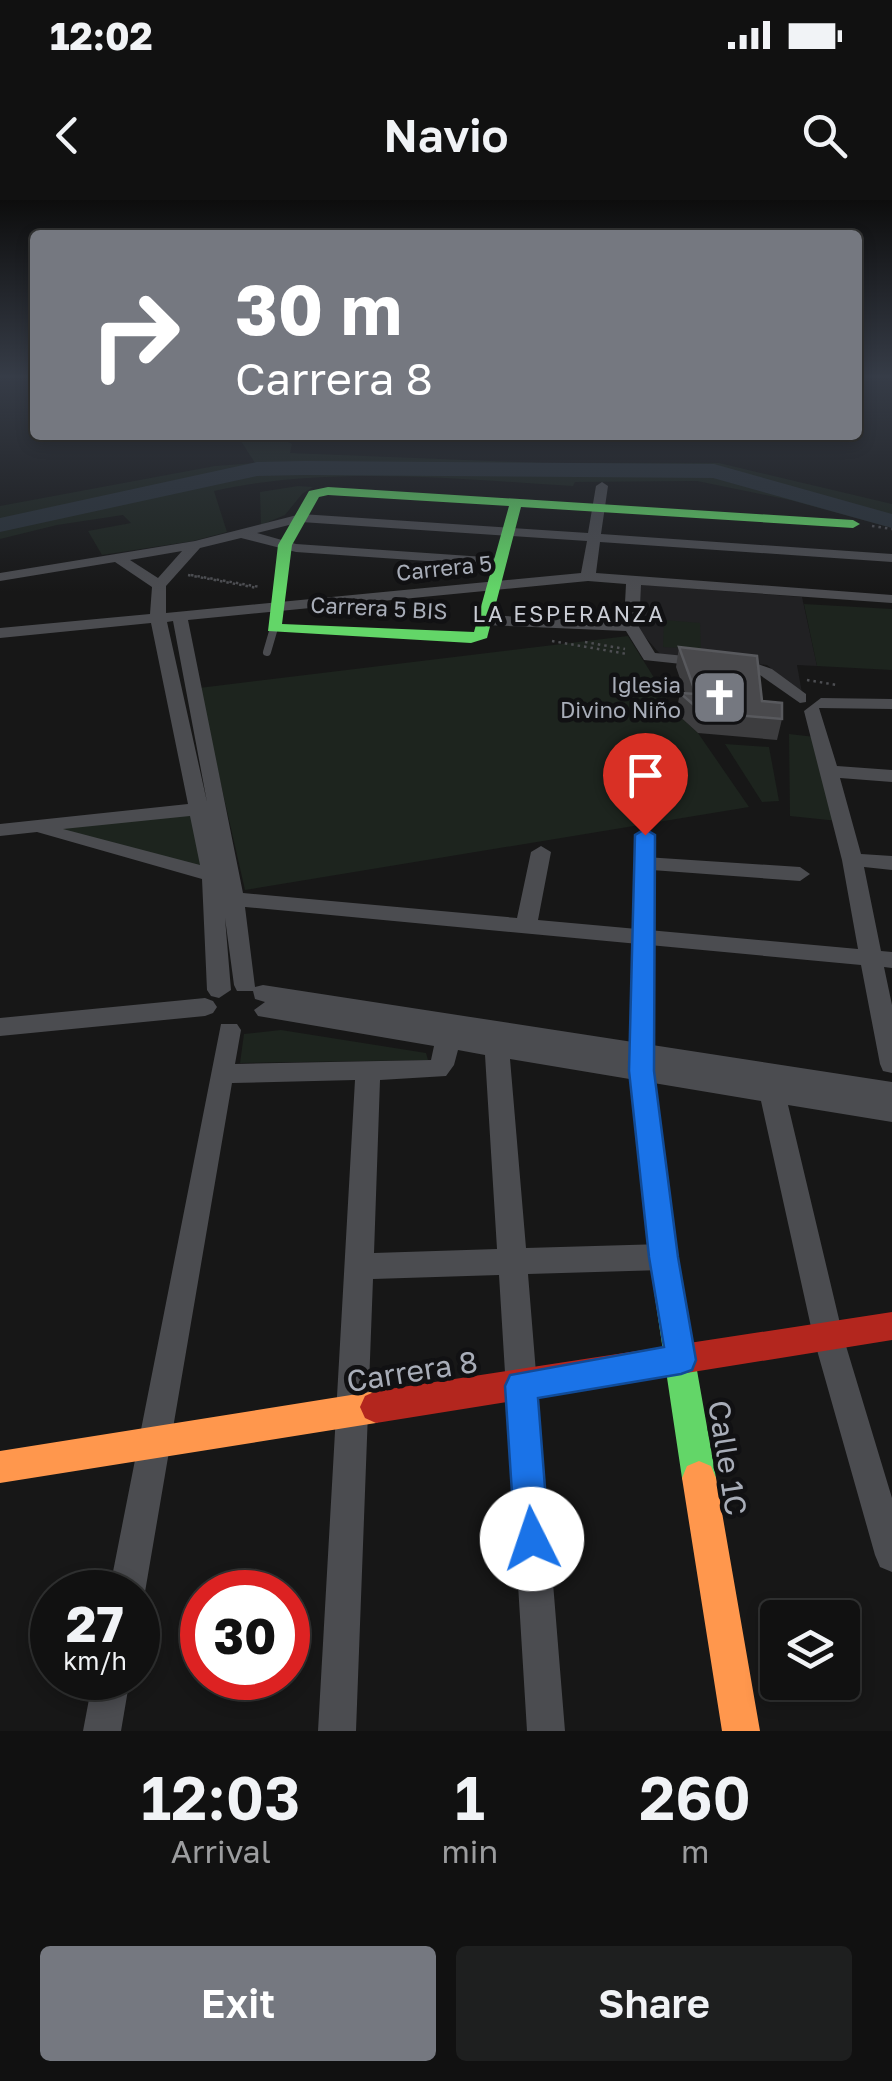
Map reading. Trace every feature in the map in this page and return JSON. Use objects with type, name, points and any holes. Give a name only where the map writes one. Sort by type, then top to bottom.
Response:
[{"type":"street","points":[[276,618],[285,546],[314,494],[328,491],[516,503],[600,497],[739,517],[854,524]]},
{"type":"street","points":[[588,577],[600,497]]},
{"type":"street","points":[[516,503],[482,627],[631,627]]},
{"type":"street","points":[[739,517],[743,586]]},
{"type":"street","points":[[0,577],[194,545],[301,518],[892,558]]},
{"type":"street","points":[[239,534],[285,546]]},
{"type":"street","points":[[223,888],[207,1018],[228,1030],[252,1025],[258,996],[223,888],[158,618],[159,585],[194,545],[285,546],[499,562]]},
{"type":"street","points":[[116,557],[159,585]]},
{"type":"street","name":"Carrera 5","points":[[0,634],[180,616],[276,618],[494,586],[588,577],[892,599]]},
{"type":"street","points":[[634,578],[631,627],[650,658],[748,666],[766,672],[811,704],[892,704]]},
{"type":"street","points":[[180,616],[207,809]]},
{"type":"street","name":"Carrera 5 BIS","points":[[276,618],[471,638],[482,627]]},
{"type":"street","points":[[811,704],[826,771],[881,959],[892,1064]]},
{"type":"street","points":[[826,771],[892,776]]},
{"type":"street","points":[[0,830],[207,809]]},
{"type":"street","points":[[33,827],[223,888],[526,926],[881,959]]},
{"type":"street","name":"Calle 1C","points":[[645,835],[641,1062],[663,1257],[742,1731]]},
{"type":"street","points":[[526,926],[540,852]]},
{"type":"street","points":[[852,860],[892,863]]},
{"type":"street","points":[[646,864],[800,874]]},
{"type":"street","points":[[258,996],[497,1048],[892,1092]]},
{"type":"street","points":[[0,1027],[258,996],[641,1062],[772,1092],[892,1112]]},
{"type":"street","points":[[131,1570],[228,1030]]},
{"type":"street","points":[[223,1074],[440,1068],[448,1040]]},
{"type":"street","points":[[497,1048],[546,1731]]},
{"type":"street","points":[[336,1731],[368,1070]]},
{"type":"street","points":[[772,1092],[828,1336],[892,1555]]},
{"type":"street","points":[[359,1266],[663,1257]]},
{"type":"street","name":"Carrera 8","points":[[0,1467],[892,1326]]},
{"type":"street","points":[[102,1731],[108,1700]]},
{"type":"lane","points":[[267,652],[276,618]]},
{"type":"shaded area","points":[[246,449],[544,463],[719,463],[892,504],[892,528],[790,500],[697,481],[575,482],[573,486],[347,476],[302,478],[214,491],[227,532],[193,541],[102,555],[88,531],[131,523],[123,515],[0,539],[0,506],[215,466],[255,463]]},
{"type":"shaded area","points":[[313,487],[285,515],[261,525],[260,492]]},
{"type":"shaded area","points":[[634,584],[802,597],[817,666],[797,665],[802,693],[767,665],[660,654],[633,623]]},
{"type":"shaded area","points":[[804,604],[892,609],[892,670],[817,666]]},
{"type":"shaded area","points":[[664,620],[700,623],[701,649],[663,647]]},
{"type":"shaded area","points":[[628,636],[676,713],[698,733],[749,807],[245,890],[199,688]]},
{"type":"shaded area","points":[[789,734],[815,737],[838,821],[790,816]]},
{"type":"shaded area","points":[[725,744],[769,747],[779,801],[762,802]]},
{"type":"shaded area","points":[[197,814],[205,874],[55,829]]},
{"type":"shaded area","points":[[281,1030],[426,1053],[428,1060],[240,1063],[244,1034]]},
{"type":"building","points":[[679,647],[757,656],[762,701],[782,703],[782,719],[702,712],[680,693],[696,694]]},
{"type":"waterway","points":[[0,525],[257,469],[305,468],[714,471],[892,521]]},
{"type":"traffic: fast","points":[[516,503],[481,635],[471,638],[274,628],[285,545],[314,494],[328,491],[853,524]]},
{"type":"traffic: fast","points":[[645,835],[641,1071],[663,1257],[699,1478]]},
{"type":"traffic: slow","points":[[0,1467],[376,1407]]},
{"type":"traffic: slow","points":[[699,1478],[741,1731]]},
{"type":"traffic: jam","points":[[376,1407],[892,1326]]},
{"type":"place","name":"Iglesia Divino Niño","points":[[720,698]]},
{"type":"district","name":"LA ESPERANZA","points":[[569,614]]},
{"type":"route","points":[[532,1539],[521,1386],[681,1360],[663,1257],[641,1071],[645,835]]}]
